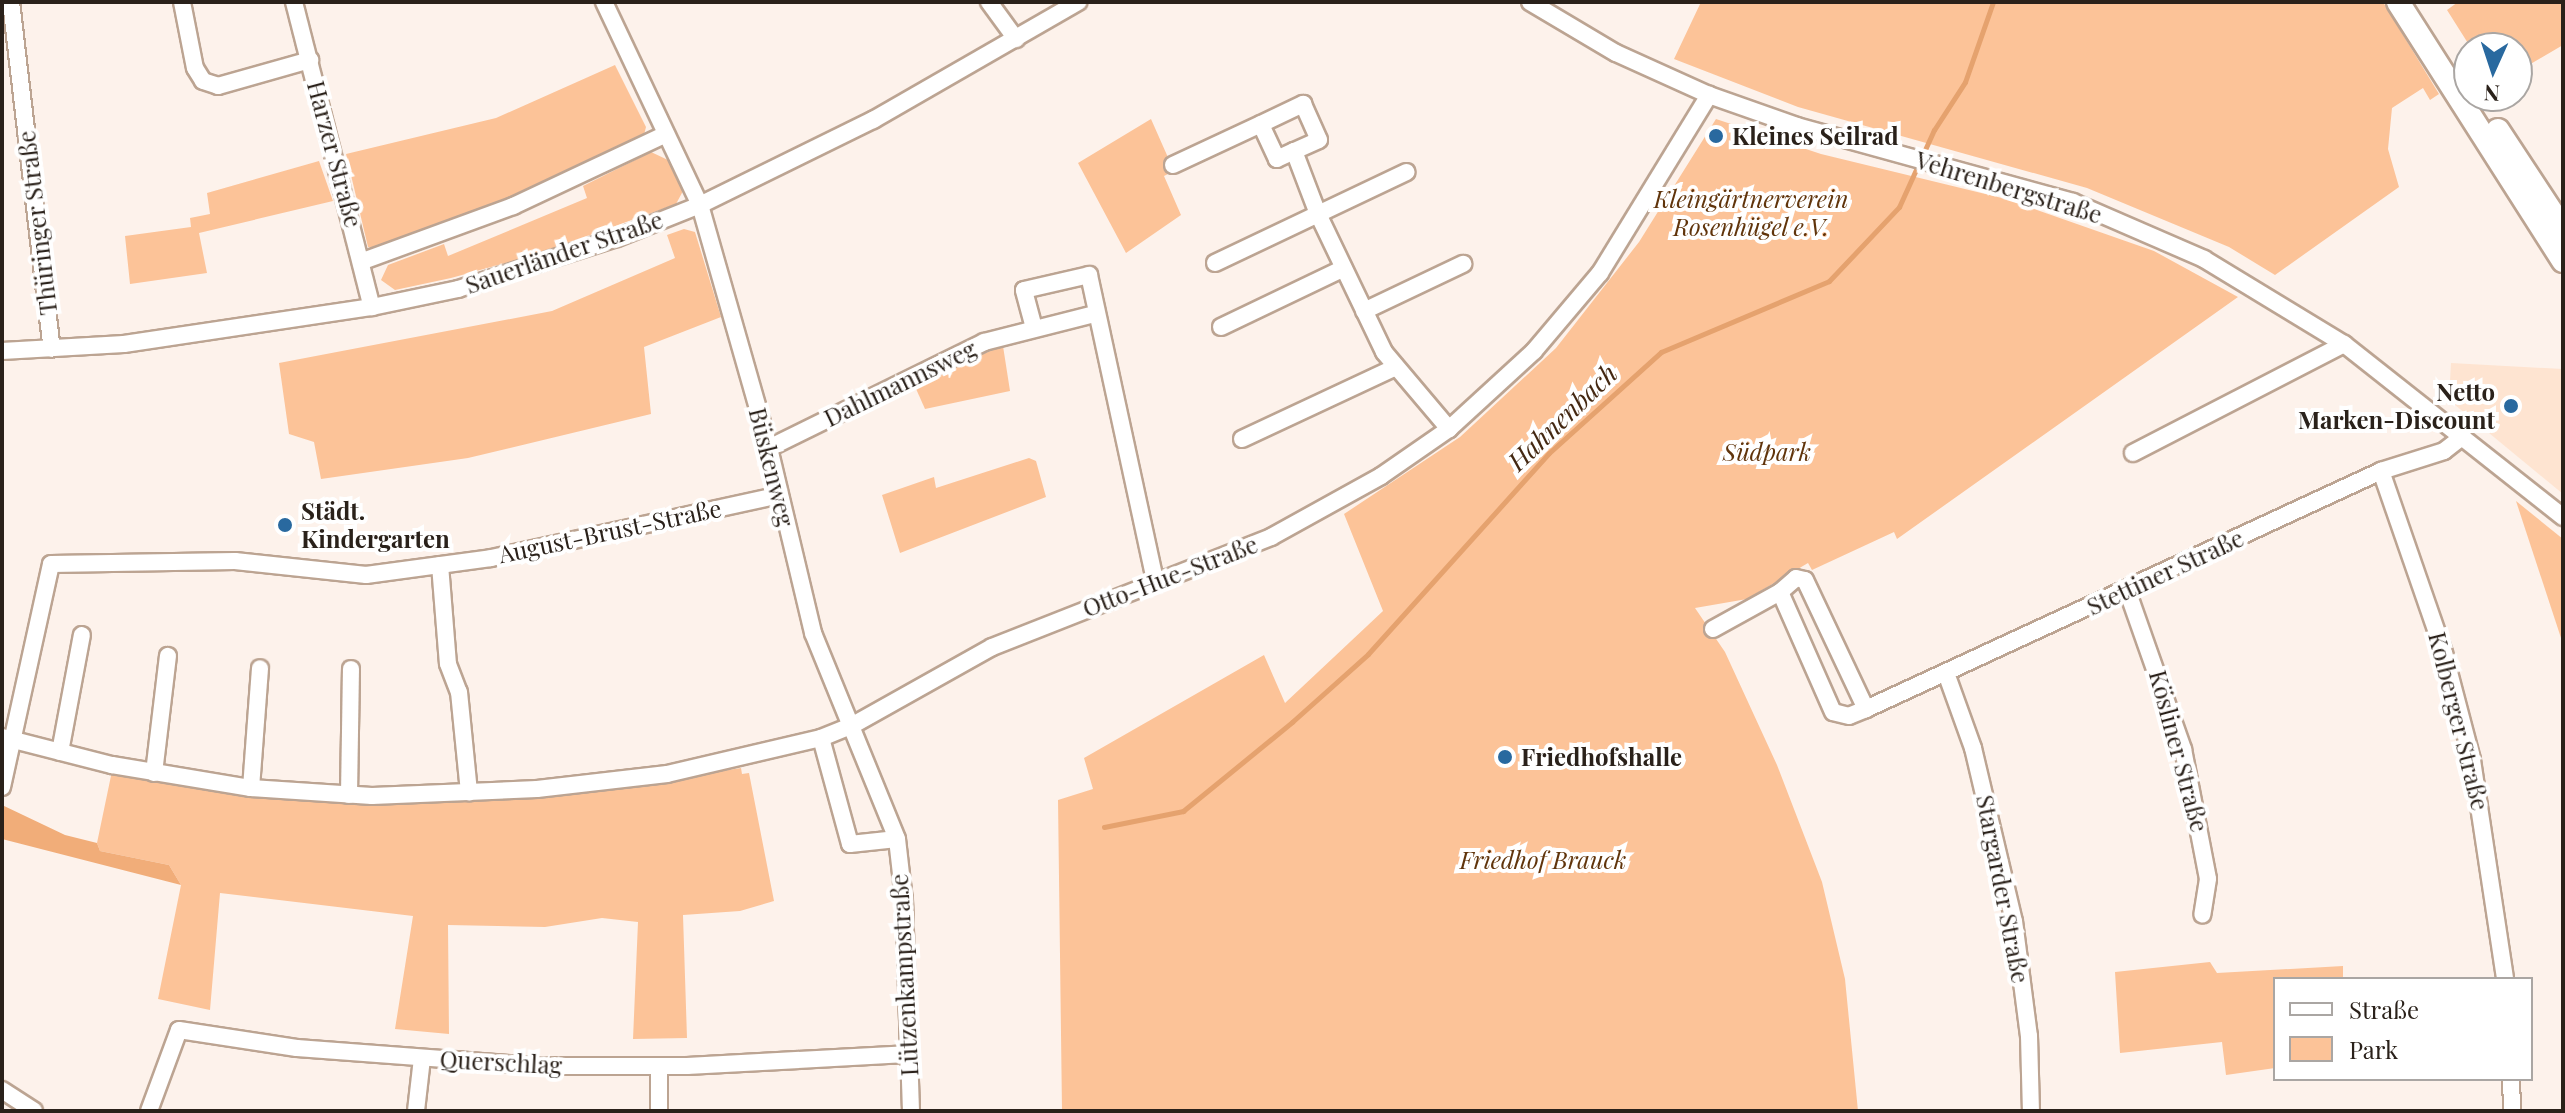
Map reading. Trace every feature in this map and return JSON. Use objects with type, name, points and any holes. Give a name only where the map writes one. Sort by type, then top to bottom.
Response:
[{"type":"main road","points":[[2398,2],[2561,246]]},
{"type":"main road","points":[[2416,2],[2453,61]]},
{"type":"main road","points":[[2484,112],[2561,246]]},
{"type":"street","name":"Thüringer Straße","points":[[11,2],[52,349]]},
{"type":"street","points":[[182,2],[195,68],[203,81],[218,86],[310,60]]},
{"type":"street","name":"Harzer Straße","points":[[294,2],[363,261],[372,307]]},
{"type":"street","name":"Büskenweg","points":[[604,2],[700,205],[769,448],[813,633],[853,725]]},
{"type":"street","points":[[989,2],[1016,39]]},
{"type":"street","name":"Sauerländer Straße","points":[[2,351],[52,349],[244,329],[372,307],[472,284],[617,238],[700,205],[873,120],[1078,2]]},
{"type":"street","name":"Vehrenbergstraße","points":[[1538,4],[1616,53],[1709,95],[1897,153],[2073,202],[2137,228],[2242,279],[2344,344],[2563,517]]},
{"type":"street","name":"Otto-Hue-Straße","points":[[8,739],[154,773],[251,788],[349,795],[469,793],[667,774],[821,738],[853,725],[992,647],[1307,519],[1449,429],[1534,351],[1581,297],[1643,211],[1709,95]]},
{"type":"street","points":[[1173,165],[1303,104],[1319,140],[1277,159],[1261,124]]},
{"type":"street","points":[[363,261],[513,206],[666,134]]},
{"type":"street","points":[[1294,151],[1318,214],[1364,311],[1396,367],[1449,429]]},
{"type":"street","points":[[1215,263],[1407,172]]},
{"type":"street","points":[[1364,311],[1463,264]]},
{"type":"street","points":[[1221,327],[1344,268]]},
{"type":"street","points":[[1034,328],[1024,290],[1089,275],[1155,580]]},
{"type":"street","name":"Dahlmannsweg","points":[[769,448],[923,368],[1007,336],[1095,314]]},
{"type":"street","points":[[2133,453],[2344,344]]},
{"type":"street","points":[[1242,439],[1396,367]]},
{"type":"street","name":"Stettiner Straße","points":[[1780,592],[1833,712],[1849,716],[2381,471],[2444,451],[2463,436]]},
{"type":"street","name":"Kolberger Straße","points":[[2381,471],[2444,653],[2472,760],[2505,977]]},
{"type":"street","name":"August-Brust-Straße","points":[[8,739],[51,564],[235,561],[366,575],[440,565],[779,495]]},
{"type":"street","points":[[440,565],[448,664],[455,679],[469,793]]},
{"type":"street","points":[[1713,629],[1780,592],[1785,583],[1805,580],[1866,709]]},
{"type":"street","name":"Kösliner Straße","points":[[2127,590],[2183,749],[2208,879],[2202,915]]},
{"type":"street","points":[[60,752],[82,635]]},
{"type":"street","points":[[154,773],[168,656]]},
{"type":"street","points":[[251,788],[260,668]]},
{"type":"street","points":[[349,795],[351,669]]},
{"type":"street","name":"Stargarder Straße","points":[[1946,673],[1973,748],[2014,921],[2029,1036],[2031,1111]]},
{"type":"street","name":"Lützenkampstraße","points":[[853,725],[897,839],[911,1054],[911,1111]]},
{"type":"street","name":"Lützenkampstraße","points":[[821,738],[850,844],[897,839]]},
{"type":"street","points":[[2,787],[8,739]]},
{"type":"street","name":"Querschlag","points":[[149,1111],[179,1030],[297,1048],[422,1058],[659,1066],[911,1054]]},
{"type":"street","points":[[416,1111],[422,1058]]},
{"type":"street","points":[[659,1066],[659,1111]]},
{"type":"street","points":[[2511,1081],[2512,1111]]},
{"type":"street","points":[[2,1090],[34,1111]]},
{"type":"shaded area","name":"Netto Marken-Discount","points":[[2451,363],[2563,369],[2563,494],[2449,400]]},
{"type":"shaded area","points":[[2,805],[65,835],[97,843],[100,851],[169,865],[181,885],[2,839]]},
{"type":"green space","points":[[1701,2],[2383,2],[2439,94],[2430,100],[2423,88],[2392,108],[2388,149],[2399,187],[2275,275],[2229,247],[2087,188],[1798,107],[1674,59]]},
{"type":"green space","points":[[2458,2],[2563,2],[2563,45],[2533,63],[2533,32],[2461,32],[2447,10]]},
{"type":"green space","points":[[615,65],[646,127],[644,135],[505,203],[376,249],[368,247],[346,154],[496,118]]},
{"type":"green space","points":[[1151,119],[1174,171],[1164,176],[1181,215],[1126,253],[1078,163]]},
{"type":"green space","points":[[1716,119],[1821,154],[2006,199],[2154,251],[2238,297],[1897,539],[1894,532],[1812,570],[1808,563],[1747,599],[1695,608],[1725,652],[1777,765],[1822,882],[1845,979],[1858,1111],[1062,1111],[1058,800],[1093,789],[1084,758],[1264,655],[1285,703],[1383,611],[1344,514],[1460,437],[1556,348],[1639,242]]},
{"type":"green space","points":[[651,152],[668,160],[683,191],[676,204],[535,255],[451,278],[395,290],[381,280],[388,265],[444,244],[448,256],[587,198],[583,186]]},
{"type":"green space","points":[[319,161],[333,201],[199,233],[207,273],[130,284],[125,236],[191,227],[190,218],[210,214],[207,193]]},
{"type":"green space","points":[[684,229],[695,232],[721,317],[644,347],[651,414],[468,458],[321,479],[314,442],[289,434],[279,363],[552,311],[675,258],[667,235]]},
{"type":"green space","points":[[1003,346],[1010,391],[925,409],[913,382]]},
{"type":"green space","points":[[1029,458],[1036,461],[1046,497],[900,553],[882,495],[934,477],[936,488]]},
{"type":"green space","points":[[2516,501],[2563,539],[2563,644],[2562,641]]},
{"type":"green space","points":[[741,768],[742,774],[749,773],[774,901],[740,911],[683,915],[687,1038],[633,1039],[638,922],[602,918],[545,927],[448,925],[449,1034],[395,1029],[413,916],[220,893],[210,1010],[158,999],[181,885],[169,865],[100,851],[97,843],[112,771],[262,796],[437,803],[554,797]]},
{"type":"green space","points":[[2210,962],[2217,973],[2343,966],[2343,977],[2273,977],[2273,1068],[2226,1075],[2222,1042],[2120,1053],[2115,972]]},
{"type":"waterway","name":"Hahnenbach","points":[[1104,827],[1183,811],[1292,722],[1368,654],[1549,453],[1661,352],[1829,281],[1899,207],[1934,130],[1965,82],[1993,2]]},
{"type":"place","name":"Kleines Seilrad","points":[[1716,136]]},
{"type":"place","name":"Netto Marken-Discount","points":[[2511,406]]},
{"type":"place","name":"Städt. Kindergarten","points":[[285,525]]},
{"type":"place","name":"Friedhofshalle","points":[[1505,757]]},
{"type":"park label","name":"Kleingärtnerverein Rosenhügel e.V.","points":[[1751,213]]},
{"type":"park label","name":"Südpark","points":[[1767,452]]},
{"type":"park label","name":"Friedhof Brauck","points":[[1543,860]]}]
